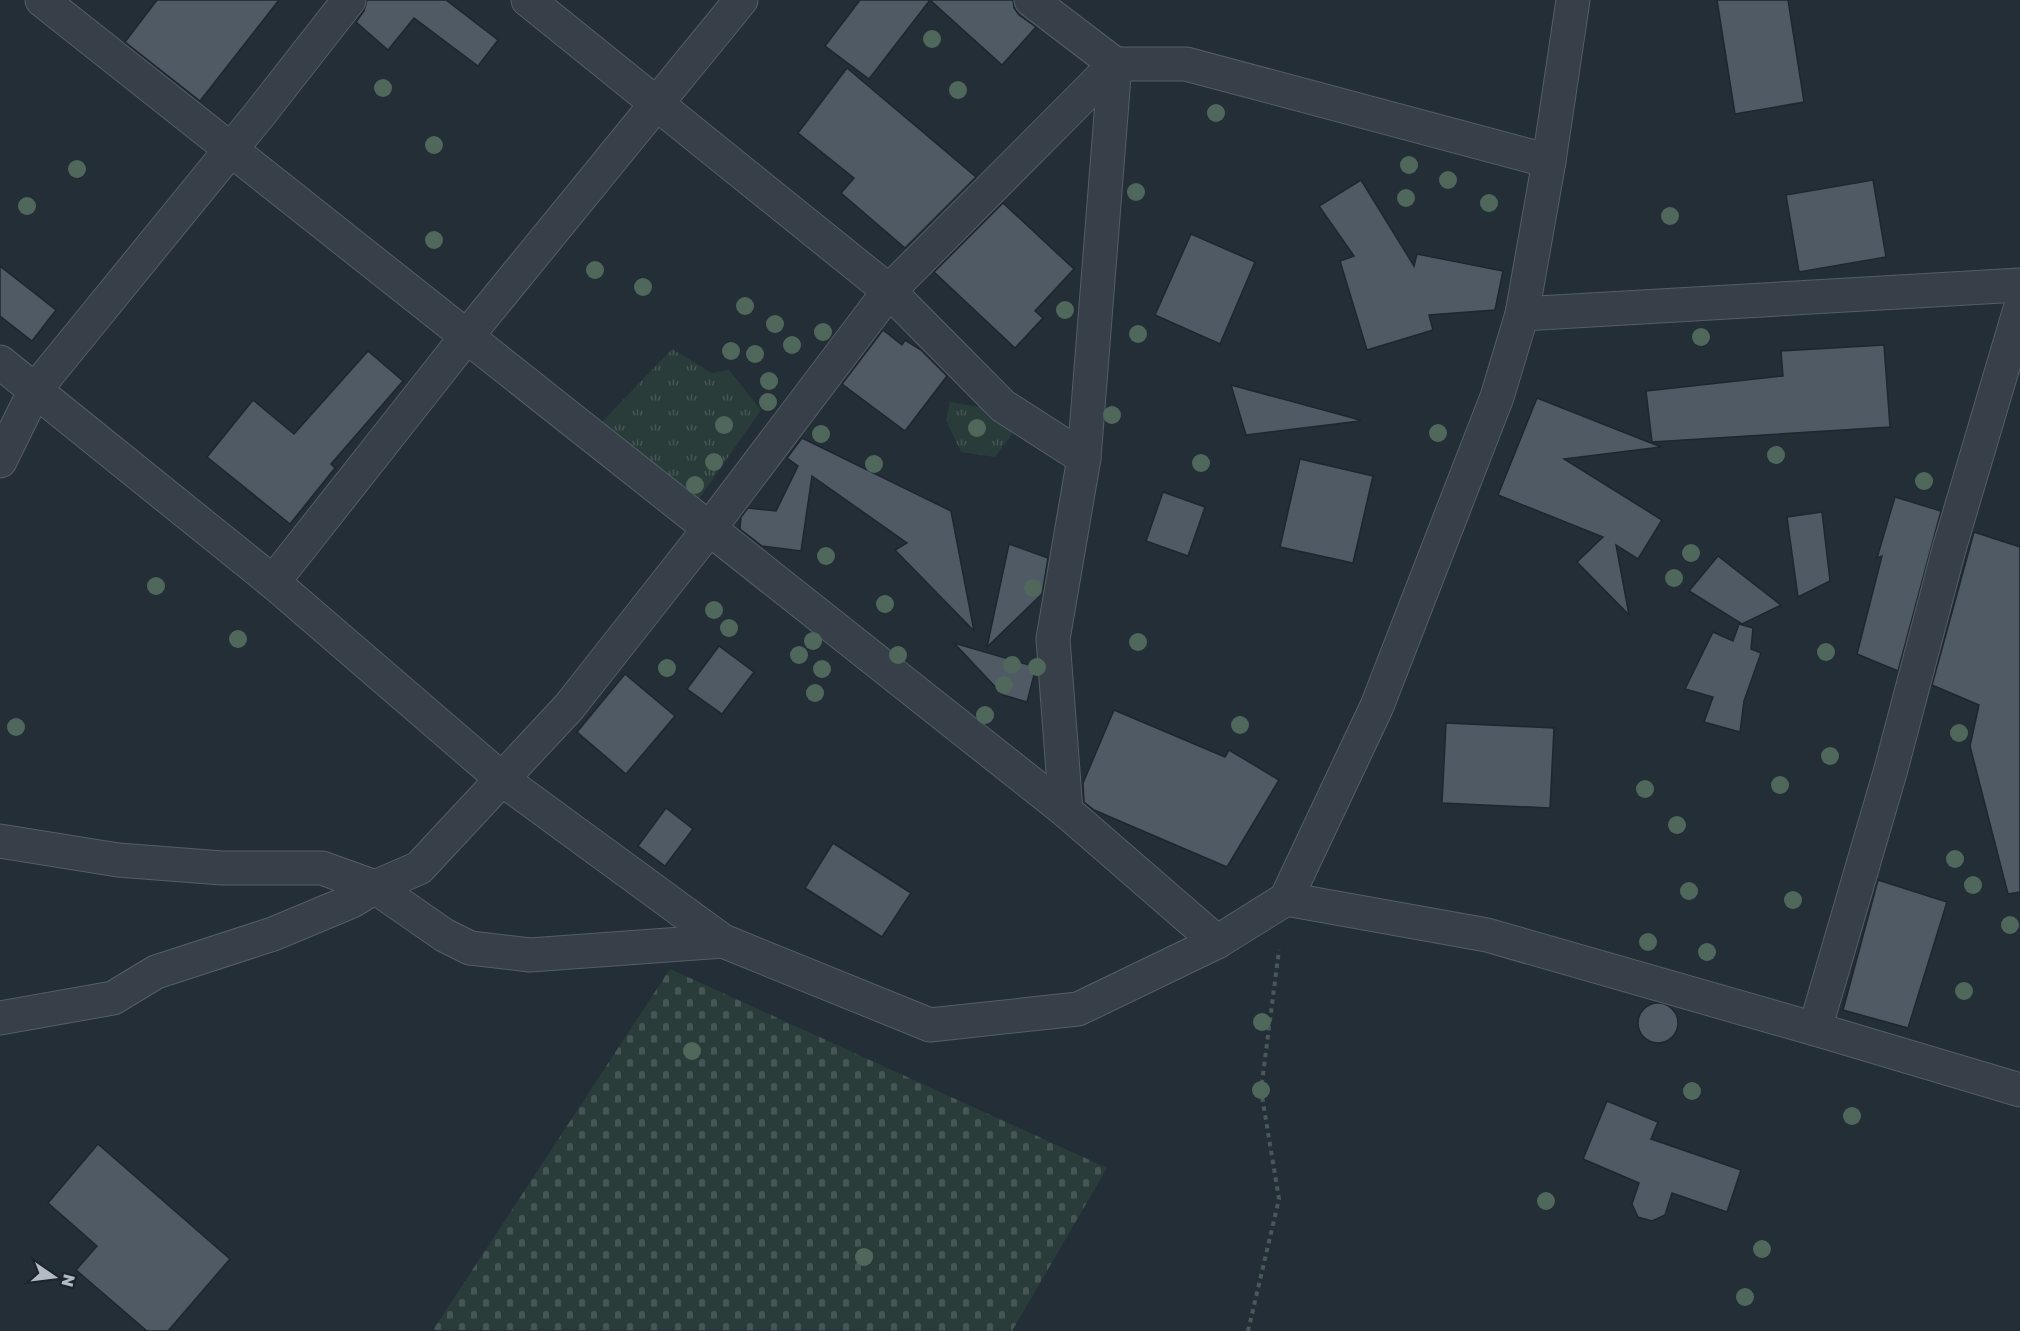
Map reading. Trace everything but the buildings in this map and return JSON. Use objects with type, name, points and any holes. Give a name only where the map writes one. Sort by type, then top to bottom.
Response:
[{"type":"street","points":[[42,0],[1066,811],[1217,942]]},
{"type":"street","points":[[0,461],[35,390],[349,0]]},
{"type":"street","points":[[528,0],[889,291],[1003,406],[1084,458]]},
{"type":"street","points":[[273,582],[467,336],[741,0]]},
{"type":"street","points":[[1030,0],[1115,64],[1186,64],[1549,160]]},
{"type":"street","points":[[0,362],[273,582],[503,780],[723,941],[930,1025],[1078,1009],[1217,942],[1286,899],[1377,706],[1497,397],[1522,314],[1549,160],[1573,0]]},
{"type":"street","points":[[0,1018],[112,998],[156,972],[273,934],[352,901],[375,887],[419,868],[569,707],[709,529],[889,291],[1115,64]]},
{"type":"street","points":[[1066,811],[1053,639],[1084,458],[1115,64]]},
{"type":"street","points":[[1522,314],[2020,285]]},
{"type":"street","points":[[1815,1029],[1892,768],[1949,549],[2020,309]]},
{"type":"street","points":[[0,841],[118,860],[222,867],[322,868],[375,887],[444,935],[470,948],[530,955],[723,941]]},
{"type":"street","points":[[1286,899],[1487,935],[2020,1090]]},
{"type":"path","points":[[1248,1331],[1279,1199],[1261,1090],[1286,899]]},
{"type":"green space","points":[[672,349],[712,373],[729,370],[761,410],[692,509],[601,423]]},
{"type":"green space","points":[[950,402],[980,407],[990,403],[1012,434],[995,457],[961,452],[946,420]]},
{"type":"green space","points":[[670,969],[1107,1168],[1012,1331],[433,1330]]}]
